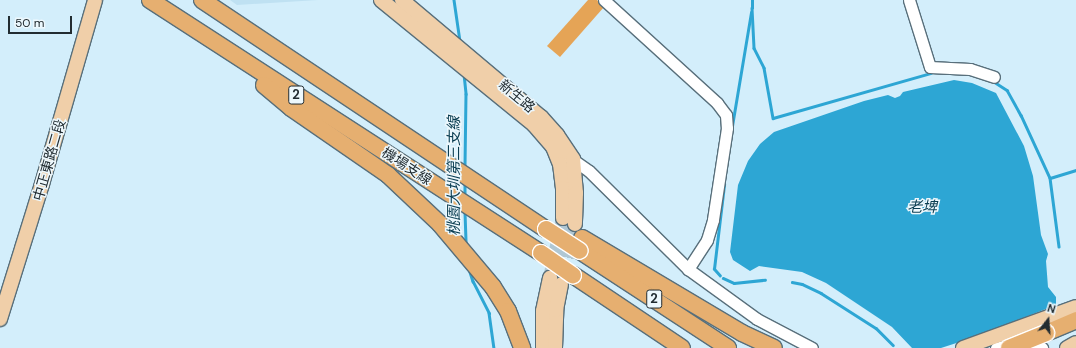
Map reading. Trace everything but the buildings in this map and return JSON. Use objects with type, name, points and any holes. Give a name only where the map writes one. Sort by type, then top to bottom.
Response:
[{"type":"highway","name":"機場支線","points":[[150,0],[214,43],[541,253],[561,279],[682,348]]},
{"type":"highway","name":"機場支線","points":[[202,0],[483,185],[566,230],[728,348]]},
{"type":"highway","points":[[214,43],[291,108],[388,175],[440,224],[493,287],[508,311],[522,348]]},
{"type":"highway","points":[[566,230],[742,332],[774,348]]},
{"type":"highway","points":[[1009,348],[1076,320]]},
{"type":"highway","points":[[742,332],[765,348]]},
{"type":"main road","name":"新生路","points":[[381,0],[445,45],[484,76],[541,117],[557,135],[573,159],[576,193],[566,230]]},
{"type":"main road","name":"新生路","points":[[402,0],[445,45]]},
{"type":"main road","name":"中正東路二段","points":[[0,320],[5,289],[42,184],[95,2]]},
{"type":"main road","name":"新生路","points":[[484,76],[534,124],[553,147],[560,164],[566,230]]},
{"type":"main road","points":[[543,348],[543,311],[561,279]]},
{"type":"main road","points":[[555,348],[556,310],[561,279]]},
{"type":"main road","points":[[963,348],[1076,307]]},
{"type":"main road","points":[[1024,326],[1027,344]]},
{"type":"main road","points":[[1067,348],[1076,344]]},
{"type":"street","points":[[604,0],[717,103],[726,115],[727,128],[713,220],[707,240],[688,269]]},
{"type":"street","points":[[909,0],[930,67],[970,69],[994,77]]},
{"type":"street","points":[[553,147],[589,171],[688,269],[758,319],[812,348]]},
{"type":"street","points":[[996,348],[1010,344],[1027,344],[1042,348]]},
{"type":"shaded area","points":[[230,0],[318,0],[237,5]]},
{"type":"shaded area","points":[[588,0],[597,0],[604,7],[560,57],[547,46]]},
{"type":"water","name":"老埤","points":[[954,80],[972,83],[996,93],[1024,146],[1033,176],[1041,235],[1048,254],[1046,261],[1048,287],[1056,297],[1056,305],[975,337],[941,348],[912,348],[892,327],[826,283],[802,272],[759,266],[750,271],[733,260],[730,252],[738,185],[748,161],[760,144],[774,132],[864,101],[888,95],[895,98],[900,96],[903,92]]},
{"type":"waterway","name":"桃園大圳第三支線","points":[[454,0],[460,41]]},
{"type":"waterway","points":[[752,0],[752,8]]},
{"type":"waterway","points":[[752,8],[754,48],[764,68],[773,118],[931,73],[940,73]]},
{"type":"waterway","points":[[732,126],[751,13]]},
{"type":"waterway","name":"桃園大圳第三支線","points":[[464,74],[466,94],[465,167]]},
{"type":"waterway","points":[[993,81],[1007,90],[1021,115],[1050,178],[1076,170]]},
{"type":"waterway","points":[[1050,178],[1059,246]]},
{"type":"waterway","name":"桃園大圳第三支線","points":[[465,182],[465,197]]},
{"type":"waterway","points":[[720,276],[714,269],[724,185]]},
{"type":"waterway","name":"桃園大圳第三支線","points":[[465,212],[466,245]]},
{"type":"waterway","name":"桃園大圳第三支線","points":[[469,269],[473,281],[489,313],[494,348]]},
{"type":"waterway","points":[[723,278],[734,283],[765,280]]},
{"type":"waterway","points":[[792,282],[802,284],[821,293],[876,328],[893,345]]},
{"type":"tunnel","points":[[550,278],[563,218]]},
{"type":"tunnel","points":[[562,278],[575,224]]}]
